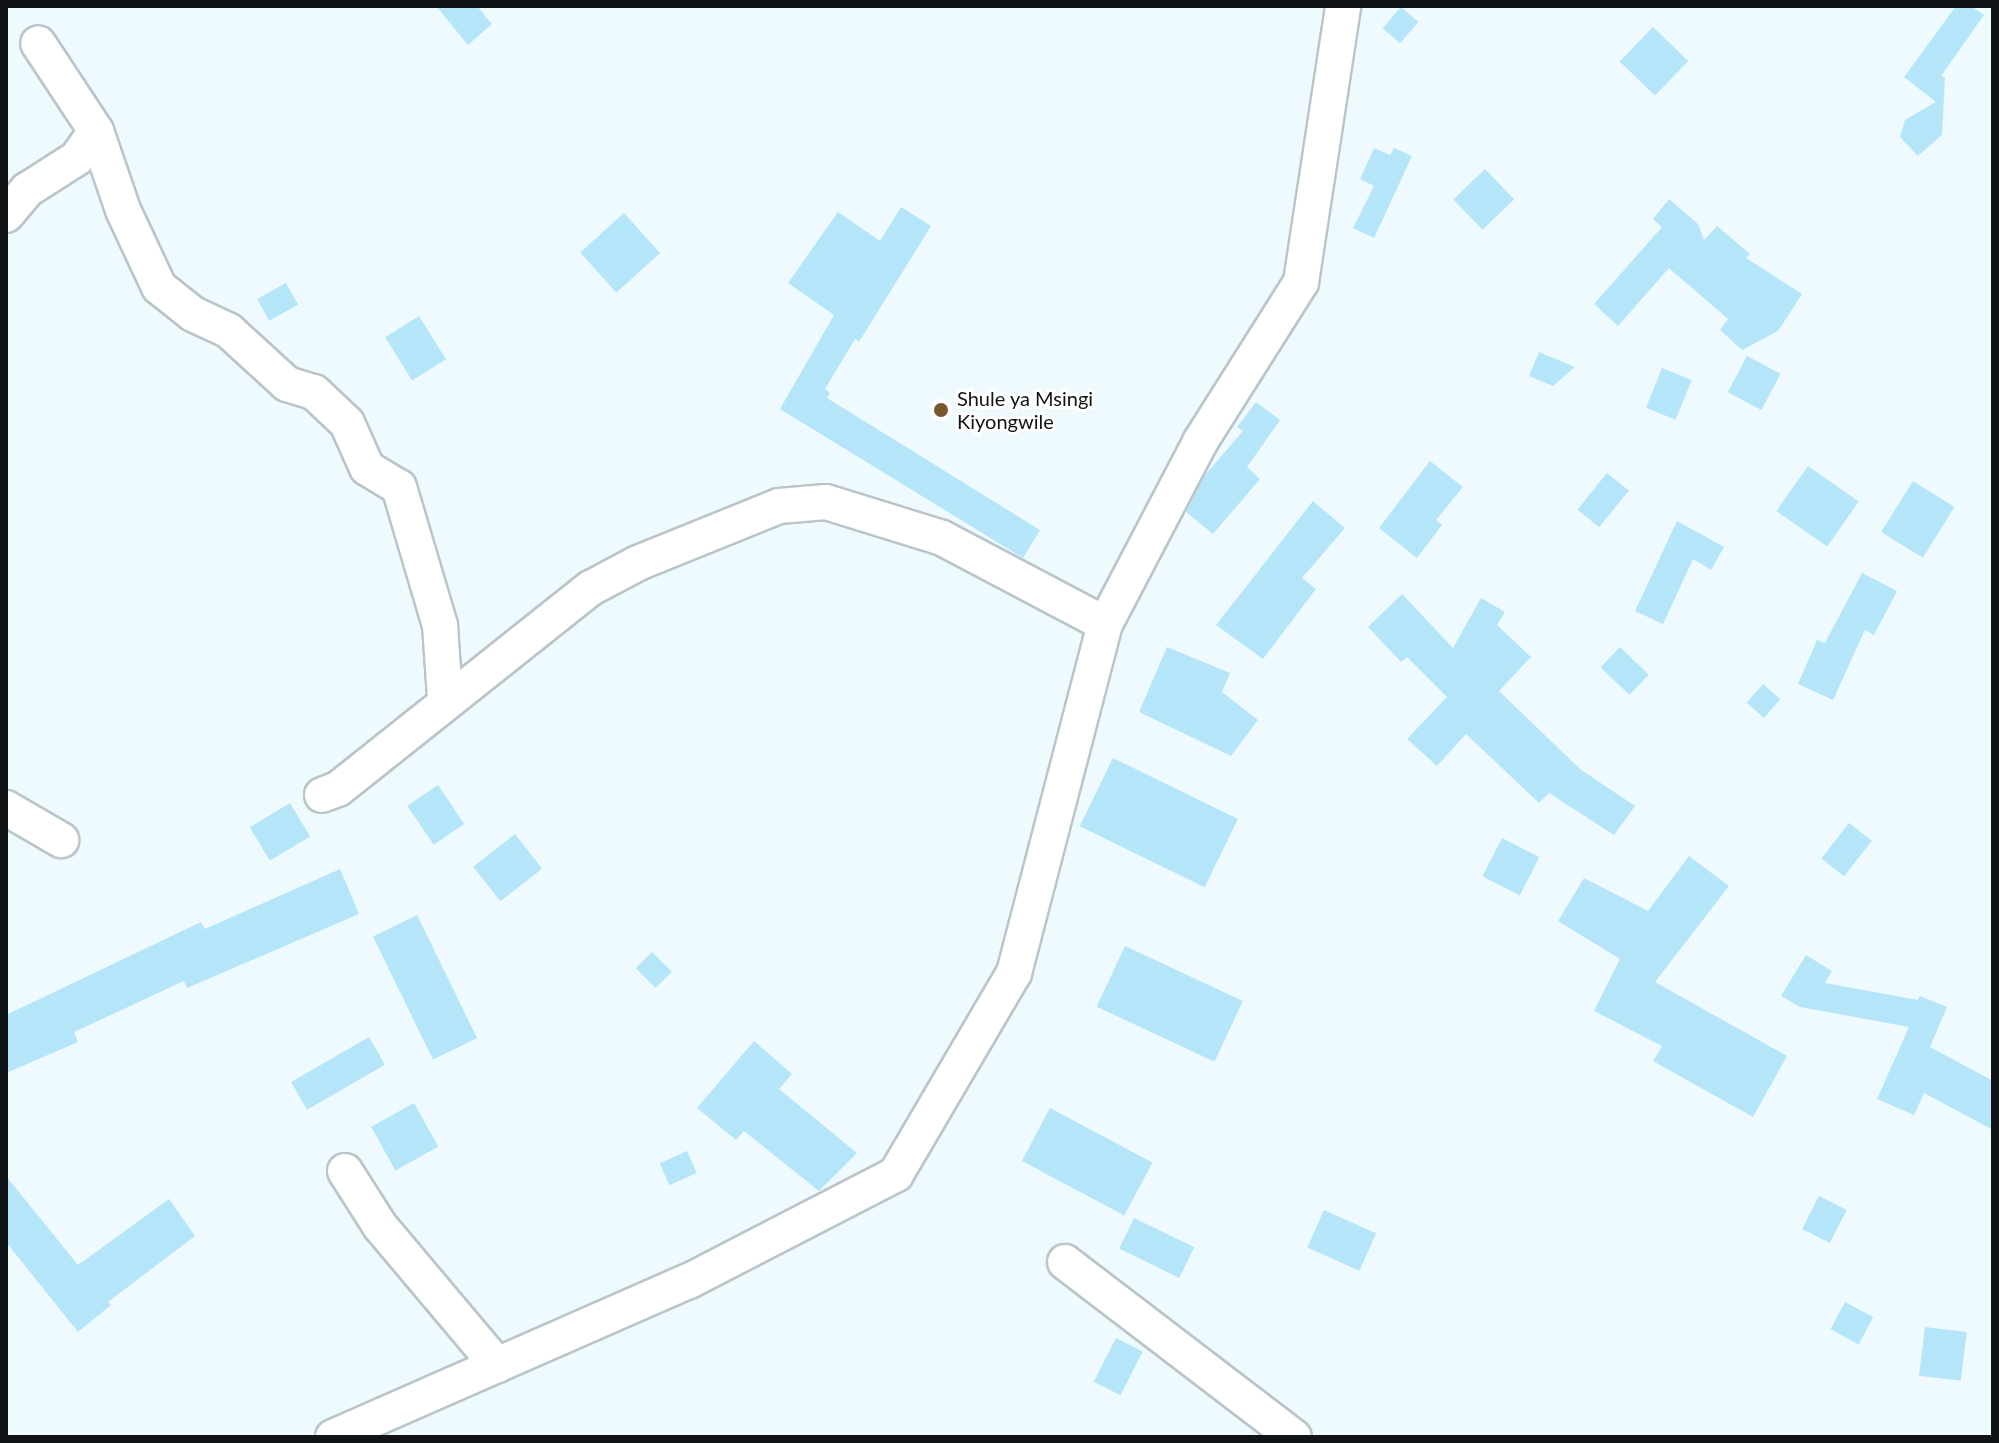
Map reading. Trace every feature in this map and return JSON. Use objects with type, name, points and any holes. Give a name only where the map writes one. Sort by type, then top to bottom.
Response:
[{"type":"street","points":[[333,1437],[689,1281],[896,1174],[1014,973],[1105,624],[1200,442],[1301,282],[1343,6]]},
{"type":"street","points":[[38,43],[96,131],[123,210],[159,287],[193,314],[229,331],[287,384],[314,392],[347,423],[367,468],[399,487],[440,625],[445,699]]},
{"type":"street","points":[[6,215],[27,190],[77,158],[96,131]]},
{"type":"street","points":[[322,795],[338,789],[445,699],[591,588],[638,563],[779,506],[826,502],[942,538],[1105,624]]},
{"type":"street","points":[[6,808],[61,840]]},
{"type":"street","points":[[345,1171],[380,1226],[497,1365]]},
{"type":"street","points":[[1065,1262],[1294,1437]]},
{"type":"building","points":[[436,6],[477,6],[492,24],[468,45]]},
{"type":"building","points":[[1956,6],[1971,6],[1984,15],[1941,76],[1945,78],[1942,135],[1918,156],[1900,137],[1905,120],[1936,102],[1904,77]]},
{"type":"building","points":[[1401,7],[1418,22],[1400,43],[1383,28]]},
{"type":"building","points":[[1653,27],[1688,61],[1655,96],[1620,62]]},
{"type":"building","points":[[1374,148],[1390,155],[1394,148],[1412,156],[1374,238],[1353,228],[1374,186],[1360,179]]},
{"type":"building","points":[[1485,169],[1514,199],[1483,230],[1453,200]]},
{"type":"building","points":[[1669,199],[1698,224],[1704,240],[1717,226],[1750,254],[1746,258],[1802,294],[1778,331],[1742,350],[1720,330],[1728,319],[1669,268],[1618,326],[1594,304],[1662,227],[1653,219]]},
{"type":"building","points":[[901,207],[931,226],[859,342],[855,339],[825,389],[830,393],[827,398],[1040,530],[1023,558],[780,409],[834,315],[788,283],[838,212],[880,241]]},
{"type":"building","points":[[624,213],[660,253],[616,293],[580,252]]},
{"type":"building","points":[[286,283],[298,305],[269,321],[257,299]]},
{"type":"building","points":[[419,316],[446,359],[412,380],[385,337]]},
{"type":"building","points":[[1539,352],[1575,367],[1553,386],[1529,376]]},
{"type":"building","points":[[1747,356],[1781,374],[1761,410],[1728,392]]},
{"type":"building","points":[[1662,368],[1692,380],[1676,420],[1646,408]]},
{"type":"building","points":[[1256,402],[1280,420],[1247,467],[1260,479],[1213,534],[1186,512],[1205,475],[1243,431],[1237,427]]},
{"type":"building","points":[[1430,461],[1463,487],[1436,520],[1442,525],[1417,558],[1379,528]]},
{"type":"building","points":[[1808,466],[1859,502],[1827,547],[1776,511]]},
{"type":"building","points":[[1607,473],[1629,491],[1599,527],[1577,510]]},
{"type":"building","points":[[1913,481],[1955,507],[1923,558],[1881,532]]},
{"type":"building","points":[[1313,501],[1345,528],[1302,578],[1316,589],[1263,659],[1216,625]]},
{"type":"building","points":[[1677,521],[1724,547],[1711,570],[1693,559],[1663,624],[1635,611]]},
{"type":"building","points":[[1862,573],[1897,591],[1874,635],[1865,630],[1833,700],[1798,684],[1817,640],[1825,643]]},
{"type":"building","points":[[1402,594],[1453,648],[1481,598],[1505,612],[1497,625],[1531,657],[1499,691],[1580,769],[1635,806],[1614,835],[1549,793],[1539,803],[1466,734],[1437,766],[1407,739],[1447,697],[1407,657],[1401,662],[1368,627]]},
{"type":"building","points":[[1167,647],[1230,673],[1222,692],[1258,720],[1231,756],[1139,712]]},
{"type":"building","points":[[1620,647],[1649,675],[1629,695],[1601,667]]},
{"type":"building","points":[[1763,684],[1780,699],[1764,718],[1747,703]]},
{"type":"building","points":[[1113,758],[1238,819],[1205,887],[1080,826]]},
{"type":"building","points":[[438,785],[464,824],[434,845],[407,806]]},
{"type":"building","points":[[290,803],[310,836],[270,861],[250,827]]},
{"type":"building","points":[[1849,823],[1872,841],[1844,876],[1821,858]]},
{"type":"building","points":[[515,834],[542,869],[500,901],[473,867]]},
{"type":"building","points":[[1502,838],[1539,857],[1520,895],[1482,876]]},
{"type":"building","points":[[1689,856],[1729,886],[1655,982],[1787,1056],[1753,1117],[1653,1061],[1662,1046],[1594,1011],[1620,959],[1558,921],[1584,878],[1648,911]]},
{"type":"building","points":[[340,869],[359,914],[187,988],[184,981],[74,1032],[78,1042],[6,1073],[6,1015],[201,922],[205,929]]},
{"type":"building","points":[[417,915],[477,1038],[433,1060],[373,936]]},
{"type":"building","points":[[1125,946],[1243,1001],[1215,1062],[1097,1007]]},
{"type":"building","points":[[652,952],[672,972],[656,988],[636,968]]},
{"type":"building","points":[[1806,955],[1832,971],[1825,983],[1918,1000],[1920,996],[1947,1007],[1930,1047],[1993,1081],[1993,1130],[1924,1093],[1914,1115],[1877,1099],[1909,1027],[1800,1007],[1781,996]]},
{"type":"building","points":[[369,1037],[385,1065],[307,1110],[291,1082]]},
{"type":"building","points":[[754,1041],[792,1074],[779,1089],[857,1153],[819,1191],[744,1131],[736,1140],[697,1108]]},
{"type":"building","points":[[414,1103],[438,1147],[395,1170],[371,1127]]},
{"type":"building","points":[[1050,1108],[1152,1162],[1124,1215],[1022,1161]]},
{"type":"building","points":[[687,1151],[697,1173],[669,1185],[660,1163]]},
{"type":"building","points":[[6,1176],[78,1265],[169,1199],[195,1236],[108,1302],[111,1305],[78,1332],[6,1242]]},
{"type":"building","points":[[1819,1196],[1847,1210],[1830,1243],[1802,1229]]},
{"type":"building","points":[[1324,1210],[1376,1233],[1359,1271],[1307,1247]]},
{"type":"building","points":[[1134,1218],[1194,1247],[1179,1278],[1119,1249]]},
{"type":"building","points":[[1845,1302],[1873,1317],[1859,1344],[1830,1329]]},
{"type":"building","points":[[1925,1327],[1967,1332],[1961,1381],[1919,1376]]},
{"type":"building","points":[[1116,1338],[1143,1352],[1120,1395],[1094,1382]]},
{"type":"place","name":"Shule ya Msingi Kiyongwile","points":[[941,410]]}]
